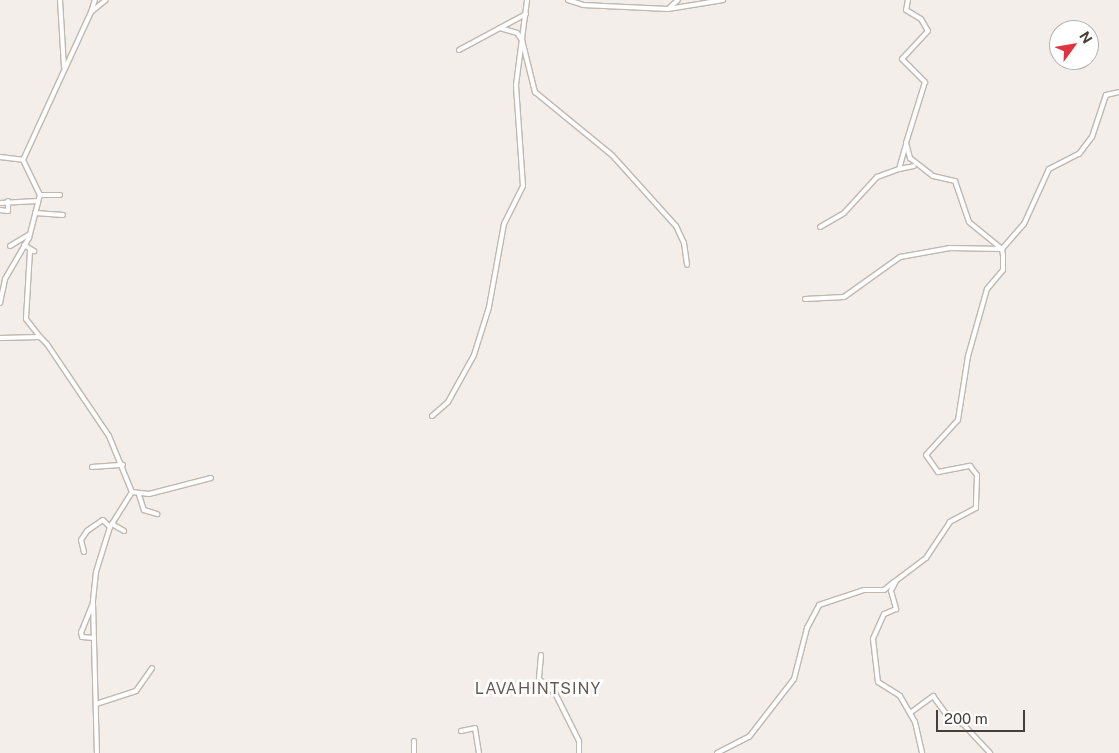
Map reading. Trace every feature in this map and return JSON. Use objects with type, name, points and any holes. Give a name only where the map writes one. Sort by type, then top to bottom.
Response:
[{"type":"street","points":[[60,0],[64,70]]},
{"type":"street","points":[[23,160],[92,12],[95,0]]},
{"type":"street","points":[[92,12],[106,0]]},
{"type":"street","points":[[432,416],[448,402],[474,355],[489,308],[504,224],[523,186],[516,85],[527,12],[527,0]]},
{"type":"street","points":[[568,0],[583,5],[668,9],[723,0]]},
{"type":"street","points":[[668,9],[678,0]]},
{"type":"street","points":[[899,169],[925,82],[902,58],[928,31],[921,19],[906,10],[908,0]]},
{"type":"street","points":[[460,50],[500,28],[520,21],[527,12]]},
{"type":"street","points":[[500,28],[517,33],[522,40],[535,92],[612,155],[676,226],[684,242],[687,265]]},
{"type":"street","points":[[718,753],[749,737],[794,679],[807,628],[819,605],[864,590],[884,590],[926,558],[950,522],[976,508],[977,475],[970,466],[938,472],[926,455],[958,420],[968,356],[987,289],[1003,270],[1002,248],[1024,224],[1049,169],[1079,154],[1092,137],[1106,95],[1119,92]]},
{"type":"street","points":[[906,143],[914,166]]},
{"type":"street","points":[[0,158],[23,160]]},
{"type":"street","points":[[0,304],[5,279],[30,234],[40,195],[23,160]]},
{"type":"street","points":[[820,227],[844,213],[877,177],[914,166],[933,176],[955,181],[969,222],[1002,248]]},
{"type":"street","points":[[40,195],[60,195]]},
{"type":"street","points":[[0,203],[8,201],[38,201]]},
{"type":"street","points":[[0,210],[8,211],[8,201]]},
{"type":"street","points":[[35,213],[63,215]]},
{"type":"street","points":[[10,246],[30,234]]},
{"type":"street","points":[[24,245],[34,251],[26,319],[70,373],[123,465],[132,492],[139,495],[211,478]]},
{"type":"street","points":[[805,298],[844,297],[900,257],[950,248],[1002,248]]},
{"type":"street","points":[[0,338],[40,337]]},
{"type":"street","points":[[92,467],[123,465]]},
{"type":"street","points":[[97,753],[93,603],[96,572],[111,526],[132,492]]},
{"type":"street","points":[[139,495],[144,510],[157,514]]},
{"type":"street","points":[[84,552],[82,540],[87,531],[103,520],[111,526],[124,531]]},
{"type":"street","points":[[896,581],[891,591],[896,609],[884,614],[872,639],[874,663],[878,682],[898,693],[910,713],[922,753]]},
{"type":"street","points":[[93,603],[81,632],[82,637],[94,638]]},
{"type":"street","points":[[541,655],[539,679],[555,693],[579,742],[579,753]]},
{"type":"street","points":[[96,704],[136,691],[152,668]]},
{"type":"street","points":[[910,713],[933,696],[950,718],[974,733],[990,753]]},
{"type":"street","points":[[461,731],[475,728],[479,753]]},
{"type":"street","points":[[414,741],[414,753]]},
{"type":"district","name":"LAVAHINTSINY","points":[[538,689]]}]
